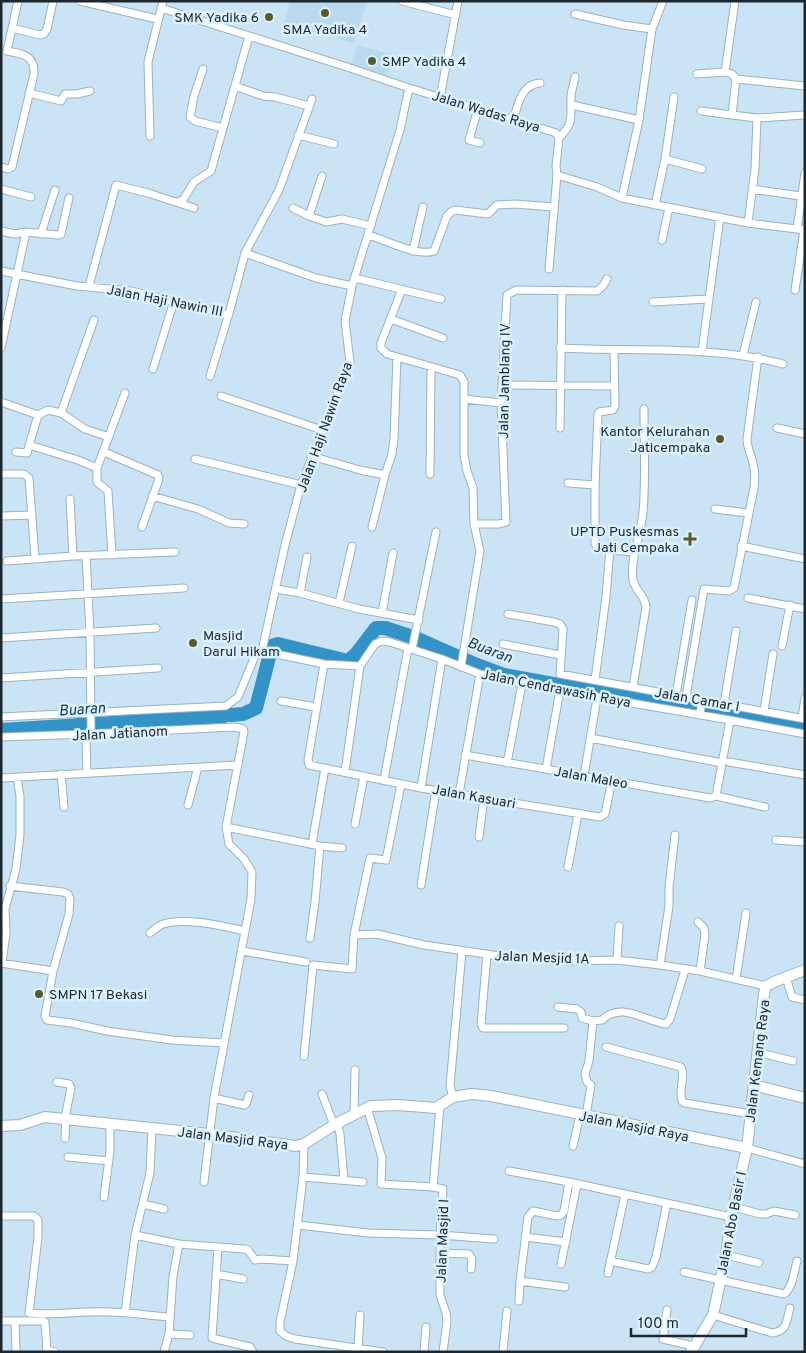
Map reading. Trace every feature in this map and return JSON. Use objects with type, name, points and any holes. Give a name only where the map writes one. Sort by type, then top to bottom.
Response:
[{"type":"street","points":[[1,167],[8,169],[12,167],[34,74],[34,63],[31,59],[27,56],[4,51],[12,28],[18,1]]},
{"type":"street","points":[[12,28],[40,35],[44,34],[53,1]]},
{"type":"street","points":[[80,1],[157,19]]},
{"type":"street","points":[[121,10],[124,1]]},
{"type":"street","points":[[402,1],[456,15]]},
{"type":"street","points":[[440,98],[458,1]]},
{"type":"street","points":[[622,198],[639,120],[652,29],[663,1]]},
{"type":"street","points":[[725,72],[735,1]]},
{"type":"street","points":[[150,136],[148,62],[157,19],[162,5]]},
{"type":"street","name":"Jalan Wadas Raya","points":[[162,5],[249,36],[409,88],[556,133],[560,138]]},
{"type":"street","points":[[575,14],[622,25],[652,29]]},
{"type":"street","points":[[177,202],[182,200],[194,182],[211,171],[249,36]]},
{"type":"street","points":[[203,69],[194,96],[190,117],[195,121],[223,128]]},
{"type":"street","points":[[697,74],[725,72],[732,74],[736,79],[732,115]]},
{"type":"street","points":[[548,269],[557,175],[556,166],[560,138],[571,123],[571,99],[575,77]]},
{"type":"street","points":[[736,79],[805,86]]},
{"type":"street","points":[[514,119],[520,96],[531,85],[540,84]]},
{"type":"street","name":"Jalan Haji Nawin III","points":[[1,271],[69,285],[131,290],[228,315],[245,253],[253,242],[280,190],[298,135],[311,103],[263,96],[235,86]]},
{"type":"street","name":"Jalan Haji Nawin Raya","points":[[265,652],[276,589],[301,485],[350,362],[345,321],[352,286],[400,130],[409,88]]},
{"type":"street","points":[[29,93],[61,101],[65,94],[77,94],[90,90]]},
{"type":"street","points":[[654,204],[666,159],[674,97]]},
{"type":"street","points":[[572,105],[639,120]]},
{"type":"street","points":[[478,109],[469,140],[480,143]]},
{"type":"street","points":[[701,112],[757,118],[805,115]]},
{"type":"street","points":[[748,223],[757,144],[757,118]]},
{"type":"street","points":[[298,135],[334,144]]},
{"type":"street","points":[[666,159],[702,169]]},
{"type":"street","points":[[557,175],[597,186],[622,198],[748,223],[802,230]]},
{"type":"street","points":[[309,216],[322,176]]},
{"type":"street","points":[[795,290],[802,230],[804,178]]},
{"type":"street","points":[[89,286],[116,185],[194,208]]},
{"type":"street","points":[[752,189],[802,196]]},
{"type":"street","points":[[1,190],[31,196]]},
{"type":"street","points":[[41,234],[55,190]]},
{"type":"street","points":[[1,231],[15,234],[26,232],[61,234],[69,198]]},
{"type":"street","points":[[369,235],[413,250],[431,253],[434,251],[447,216],[455,210],[488,214],[497,205],[515,204],[553,207]]},
{"type":"street","points":[[413,250],[423,207]]},
{"type":"street","points":[[293,208],[326,222],[342,219],[371,226]]},
{"type":"street","points":[[662,240],[669,208]]},
{"type":"street","points":[[702,351],[720,216]]},
{"type":"street","points":[[1,348],[26,232]]},
{"type":"street","points":[[245,253],[316,278],[352,286]]},
{"type":"street","points":[[355,278],[441,299]]},
{"type":"street","name":"Jalan Jamblang IV","points":[[474,524],[499,524],[506,522],[502,385],[507,294],[516,290],[597,290],[603,286],[607,279]]},
{"type":"street","points":[[402,289],[382,338],[381,348],[387,354],[460,375],[463,378],[464,456],[473,488],[474,524],[479,541],[479,562],[461,665]]},
{"type":"street","points":[[560,428],[562,290]]},
{"type":"street","points":[[654,302],[708,299]]},
{"type":"street","points":[[153,370],[174,301]]},
{"type":"street","points":[[743,355],[756,302]]},
{"type":"street","points":[[210,376],[228,315]]},
{"type":"street","points":[[391,318],[443,338]]},
{"type":"street","points":[[61,413],[94,320]]},
{"type":"street","points":[[560,348],[702,351],[758,357],[783,364]]},
{"type":"street","points":[[614,350],[614,408],[599,412],[598,414],[595,544],[599,549],[634,552]]},
{"type":"street","points":[[372,527],[392,454],[397,357]]},
{"type":"street","points":[[686,697],[704,589],[729,591],[734,588],[754,488],[754,463],[747,447],[747,439],[758,357]]},
{"type":"street","points":[[430,474],[431,367]]},
{"type":"street","points":[[502,385],[614,386]]},
{"type":"street","points":[[112,555],[108,492],[97,482],[97,468],[125,393]]},
{"type":"street","points":[[221,396],[322,430]]},
{"type":"street","points":[[464,399],[502,403]]},
{"type":"street","points":[[1,402],[38,415],[48,410],[61,413],[77,426],[109,437]]},
{"type":"street","points":[[633,687],[646,607],[645,598],[636,590],[633,580],[634,552],[643,514],[645,478],[644,409]]},
{"type":"street","points":[[16,452],[27,453],[38,415]]},
{"type":"street","points":[[777,428],[805,434]]},
{"type":"street","points":[[29,445],[97,468]]},
{"type":"street","points":[[104,452],[158,475],[142,527]]},
{"type":"street","points":[[311,456],[360,470],[386,473]]},
{"type":"street","points":[[195,459],[301,485]]},
{"type":"street","points":[[1,474],[24,474],[30,478],[35,558]]},
{"type":"street","points":[[568,483],[595,485]]},
{"type":"street","points":[[152,496],[198,510],[229,523],[244,524]]},
{"type":"street","points":[[70,499],[72,556]]},
{"type":"street","points":[[715,509],[748,513]]},
{"type":"street","points":[[1,516],[32,515]]},
{"type":"street","points":[[384,780],[436,532]]},
{"type":"street","points":[[340,604],[352,546]]},
{"type":"street","points":[[741,546],[805,559]]},
{"type":"street","points":[[595,680],[602,637],[610,549]]},
{"type":"street","points":[[8,561],[72,556],[175,552]]},
{"type":"street","points":[[382,612],[393,553]]},
{"type":"street","points":[[86,556],[91,672],[90,731],[86,742],[87,773]]},
{"type":"street","points":[[300,593],[307,557]]},
{"type":"street","points":[[1,599],[184,588]]},
{"type":"street","points":[[276,589],[419,620]]},
{"type":"street","points":[[748,598],[805,609]]},
{"type":"street","points":[[676,695],[692,600]]},
{"type":"street","points":[[782,646],[790,605]]},
{"type":"street","points":[[503,644],[560,655],[563,629],[560,624],[508,614]]},
{"type":"street","points":[[1,638],[156,628]]},
{"type":"street","points":[[724,704],[736,631]]},
{"type":"street","name":"Jalan Cendrawasih Raya","points":[[360,666],[375,644],[382,641],[461,665],[480,674],[522,684],[597,698],[701,708],[730,720],[805,734]]},
{"type":"street","points":[[1,717],[91,716],[226,706],[238,697],[255,656],[265,652],[324,664],[360,666],[345,772]]},
{"type":"street","points":[[764,711],[773,654]]},
{"type":"street","name":"Jalan Camar I","points":[[560,655],[560,674],[686,697],[701,708],[724,704],[804,718]]},
{"type":"street","points":[[422,788],[442,659]]},
{"type":"street","points":[[281,701],[316,707],[324,664]]},
{"type":"street","points":[[1,678],[158,668]]},
{"type":"street","points":[[459,794],[480,674]]},
{"type":"street","points":[[507,763],[522,684]]},
{"type":"street","points":[[546,769],[560,690]]},
{"type":"street","points":[[584,776],[597,698]]},
{"type":"street","points":[[804,718],[805,698]]},
{"type":"street","name":"Jalan Kasuari","points":[[316,707],[308,765],[422,788],[600,817],[603,816],[612,780]]},
{"type":"street","points":[[716,796],[725,762],[730,720]]},
{"type":"street","name":"Jalan Jatianom","points":[[1,737],[90,731],[239,727],[244,732],[238,765]]},
{"type":"street","points":[[590,738],[805,775]]},
{"type":"street","name":"Jalan Maleo","points":[[465,755],[710,798],[716,796],[765,807]]},
{"type":"street","points":[[1,778],[238,765],[226,828],[229,844],[249,865],[252,872],[251,899],[223,1043],[209,1134],[204,1182]]},
{"type":"street","points":[[188,806],[198,767]]},
{"type":"street","points":[[312,844],[325,768]]},
{"type":"street","points":[[61,774],[64,807]]},
{"type":"street","points":[[355,824],[364,776]]},
{"type":"street","points":[[17,778],[20,796],[20,835],[16,869],[5,908],[6,934],[2,963],[53,971]]},
{"type":"street","points":[[304,1056],[313,965],[352,969],[354,935],[370,858],[386,860],[401,784]]},
{"type":"street","points":[[421,885],[436,790]]},
{"type":"street","points":[[479,837],[484,798]]},
{"type":"street","points":[[568,868],[578,814]]},
{"type":"street","points":[[226,828],[320,846],[342,848]]},
{"type":"street","points":[[660,965],[669,906],[669,887],[675,835]]},
{"type":"street","points":[[776,840],[805,842]]},
{"type":"street","points":[[310,938],[320,846]]},
{"type":"street","points":[[10,886],[63,892],[68,894],[70,898],[69,914],[53,971],[45,1016],[48,1020],[72,1022],[107,1031],[172,1040],[223,1043]]},
{"type":"street","points":[[736,979],[746,913]]},
{"type":"street","points":[[150,933],[161,925],[172,922],[219,926],[246,931]]},
{"type":"street","points":[[698,922],[704,928],[705,935],[700,971]]},
{"type":"street","points":[[617,960],[619,926]]},
{"type":"street","name":"Jalan Mesjid 1A","points":[[354,935],[377,934],[424,945],[487,954],[569,961],[617,960],[660,965],[700,971],[766,986]]},
{"type":"street","points":[[242,951],[306,962]]},
{"type":"street","points":[[453,1097],[450,1086],[462,951]]},
{"type":"street","points":[[487,954],[483,1028],[564,1028]]},
{"type":"street","points":[[558,1007],[577,1010],[581,1012],[582,1018],[593,1020],[602,1020],[607,1015],[616,1012],[629,1011],[666,1024],[670,1019],[685,970]]},
{"type":"street","name":"Jalan Kemang Raya","points":[[746,1148],[756,1052],[766,986],[805,970]]},
{"type":"street","points":[[786,977],[792,997],[805,1000]]},
{"type":"street","points":[[573,1146],[591,1085],[587,1082],[585,1074],[589,1061],[593,1020]]},
{"type":"street","points":[[606,1047],[681,1067],[683,1072],[680,1095],[685,1103],[750,1114]]},
{"type":"street","points":[[756,1052],[793,1061]]},
{"type":"street","points":[[354,1114],[355,1070]]},
{"type":"street","points":[[57,1082],[69,1084],[71,1088],[65,1138]]},
{"type":"street","points":[[754,1085],[805,1098]]},
{"type":"street","points":[[322,1094],[340,1134],[344,1180]]},
{"type":"street","name":"Jalan Masjid Raya","points":[[1,1126],[20,1125],[45,1117],[209,1134],[286,1146],[304,1144],[367,1107],[378,1105],[436,1108],[453,1097],[472,1094],[491,1096],[746,1148]]},
{"type":"street","points":[[214,1098],[244,1105],[248,1095]]},
{"type":"street","name":"Jalan Masjid I","points":[[440,1106],[433,1187],[441,1188],[443,1192],[440,1235],[440,1295],[446,1313],[443,1352]]},
{"type":"street","points":[[367,1107],[382,1158],[381,1184],[433,1187]]},
{"type":"street","points":[[104,1197],[109,1162],[110,1125]]},
{"type":"street","points":[[125,1313],[135,1235],[150,1172],[152,1128]]},
{"type":"street","points":[[304,1144],[303,1177],[294,1261],[280,1322],[280,1331],[286,1336],[383,1352]]},
{"type":"street","points":[[746,1148],[805,1164]]},
{"type":"street","name":"Jalan Abo Basir I","points":[[692,1349],[713,1315],[746,1148]]},
{"type":"street","points":[[68,1157],[109,1162]]},
{"type":"street","points":[[509,1171],[668,1203],[760,1214],[766,1214],[774,1210],[795,1216]]},
{"type":"street","points":[[303,1177],[363,1182]]},
{"type":"street","points":[[519,1301],[525,1237],[530,1213],[535,1211],[557,1216],[561,1215],[564,1211],[568,1182]]},
{"type":"street","points":[[561,1264],[577,1184]]},
{"type":"street","points":[[608,1272],[625,1194]]},
{"type":"street","points":[[610,1261],[648,1269],[654,1264],[668,1203]]},
{"type":"street","points":[[143,1204],[164,1209]]},
{"type":"street","points":[[1,1216],[34,1216],[38,1220],[38,1237],[29,1313],[52,1314],[86,1311],[170,1317]]},
{"type":"street","points":[[298,1224],[368,1233],[494,1239]]},
{"type":"street","points":[[135,1235],[179,1244],[246,1249],[255,1260],[294,1261]]},
{"type":"street","points":[[525,1237],[566,1242]]},
{"type":"street","points":[[164,1352],[169,1334],[173,1276],[179,1244]]},
{"type":"street","points":[[218,1248],[212,1338],[250,1347],[253,1352]]},
{"type":"street","points":[[441,1253],[469,1254],[472,1259],[471,1268]]},
{"type":"street","points":[[726,1255],[759,1263]]},
{"type":"street","points":[[684,1272],[786,1293],[790,1287],[797,1261]]},
{"type":"street","points":[[216,1274],[243,1279]]},
{"type":"street","points":[[520,1281],[565,1287]]},
{"type":"street","points":[[713,1315],[772,1333],[780,1332],[784,1329],[790,1308]]},
{"type":"street","points":[[667,1310],[663,1339],[692,1349]]},
{"type":"street","points":[[503,1352],[507,1311]]},
{"type":"street","points":[[358,1348],[360,1315]]},
{"type":"street","points":[[1,1321],[45,1322],[50,1351]]},
{"type":"street","points":[[15,1322],[16,1352]]},
{"type":"street","points":[[424,1352],[426,1328]]},
{"type":"street","points":[[169,1334],[190,1335]]},
{"type":"shaded area","name":"SMA Yadika 4","points":[[290,1],[367,1],[354,43],[284,24]]},
{"type":"shaded area","name":"SMP Yadika 4","points":[[357,45],[393,55],[386,78],[350,67]]},
{"type":"waterway","name":"Buaran","points":[[231,715],[243,714],[256,708],[272,646],[278,644],[348,661],[356,654],[376,628],[385,628],[413,637],[504,675],[662,704],[805,725]]},
{"type":"waterway","name":"Buaran","points":[[1,730],[224,716]]},
{"type":"place","name":"SMA Yadika 4","points":[[325,13]]},
{"type":"place","name":"SMK Yadika 6","points":[[269,17]]},
{"type":"place","name":"SMP Yadika 4","points":[[372,61]]},
{"type":"place","name":"Kantor Kelurahan Jaticempaka","points":[[720,439]]},
{"type":"place","name":"UPTD Puskesmas Jati Cempaka","points":[[690,539]]},
{"type":"place","name":"Masjid Darul Hikam","points":[[193,643]]},
{"type":"place","name":"SMPN 17 Bekasi","points":[[39,994]]}]
